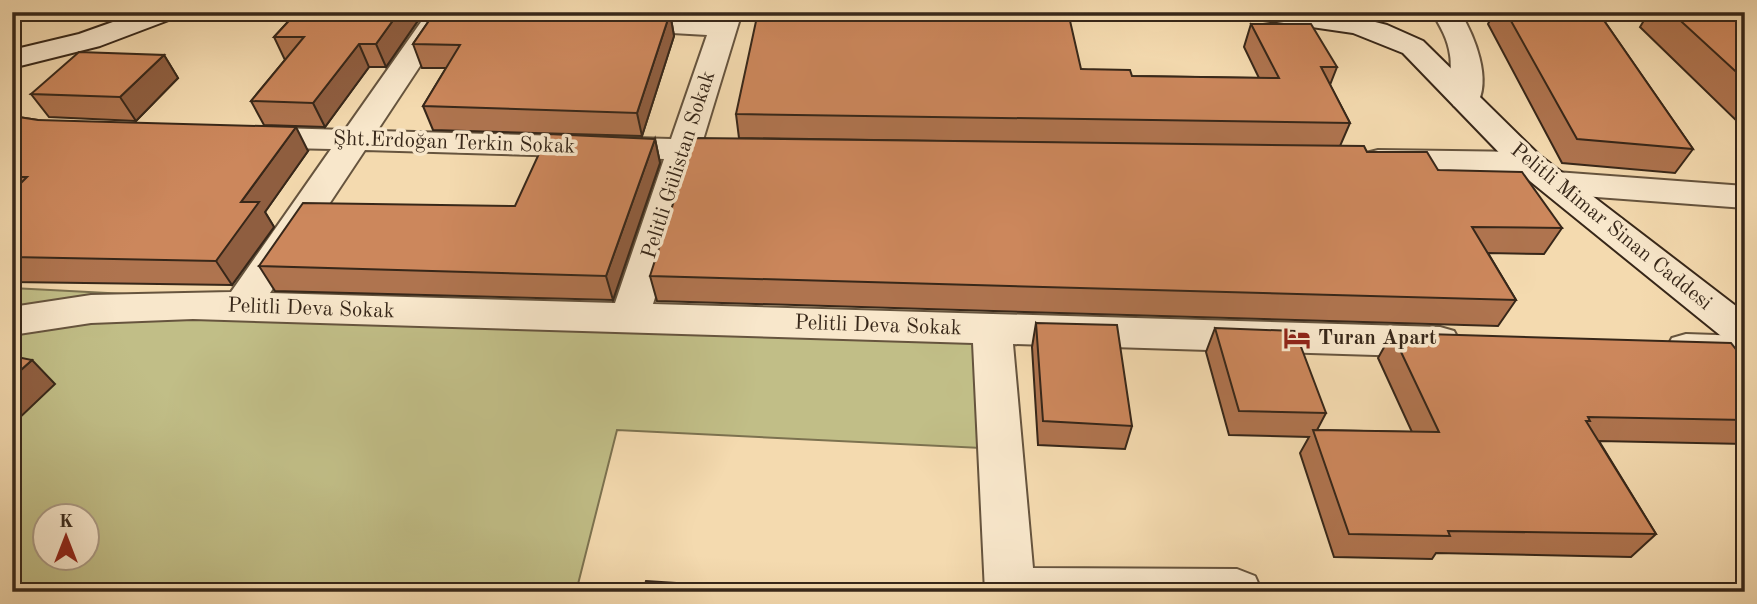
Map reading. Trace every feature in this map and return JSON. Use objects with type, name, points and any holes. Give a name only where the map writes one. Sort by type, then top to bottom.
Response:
[{"type":"street","points":[[12,59],[85,43],[131,28],[164,12]]},
{"type":"street","name":"Pelitli Mimar Sinan Caddesi","points":[[1263,12],[1338,21],[1395,37],[1413,47],[1527,162],[1745,334]]},
{"type":"street","points":[[1446,12],[1462,37],[1467,59],[1465,99]]},
{"type":"street","points":[[241,307],[442,13]]},
{"type":"street","points":[[589,20],[726,19]]},
{"type":"street","name":"Pelitli Gülistan Sokak","points":[[629,318],[726,19]]},
{"type":"street","name":"Şht.Erdoğan Terkin Sokak","points":[[219,136],[781,152]]},
{"type":"street","points":[[1347,160],[1527,162]]},
{"type":"street","points":[[1556,183],[1745,197]]},
{"type":"street","name":"Pelitli Deva Sokak","points":[[12,321],[90,309],[193,305],[1480,344]]},
{"type":"street","points":[[992,330],[1010,591],[1237,592]]},
{"type":"street","points":[[1647,348],[1745,351]]},
{"type":"shaded area","points":[[12,288],[977,338],[981,448],[617,430],[576,592],[12,592]]},
{"type":"building","points":[[297,12],[399,12],[376,44],[359,44],[313,103],[251,101],[304,37],[274,37]]},
{"type":"building","points":[[435,12],[670,13],[637,113],[423,106],[460,45],[413,44]]},
{"type":"building","points":[[758,12],[1068,12],[1081,69],[1130,70],[1132,76],[1279,78],[1251,24],[1311,24],[1337,67],[1321,67],[1350,123],[736,114]]},
{"type":"building","points":[[1506,12],[1598,12],[1693,149],[1577,139]]},
{"type":"building","points":[[1671,12],[1745,12],[1745,80]]},
{"type":"building","points":[[79,52],[164,55],[120,97],[31,94]]},
{"type":"building","points":[[12,116],[38,120],[296,127],[241,202],[259,202],[216,261],[12,257],[12,192],[27,177],[12,177]]},
{"type":"building","points":[[548,134],[655,139],[606,276],[259,266],[303,203],[515,206]]},
{"type":"building","points":[[694,138],[1364,146],[1367,152],[1427,152],[1438,170],[1522,172],[1562,228],[1472,227],[1516,300],[650,276]]},
{"type":"building","points":[[1036,323],[1117,325],[1132,426],[1043,421]]},
{"type":"building","points":[[1215,328],[1295,331],[1326,413],[1239,411]]},
{"type":"building","points":[[1392,333],[1731,343],[1745,361],[1745,420],[1588,417],[1590,421],[1586,421],[1656,534],[1448,531],[1450,536],[1349,534],[1313,430],[1439,432]]},
{"type":"building","points":[[12,356],[32,360],[12,378]]},
{"type":"building","points":[[646,581],[814,592],[643,592]]},
{"type":"place","name":"Turan Apart","points":[[1297,338]]}]
